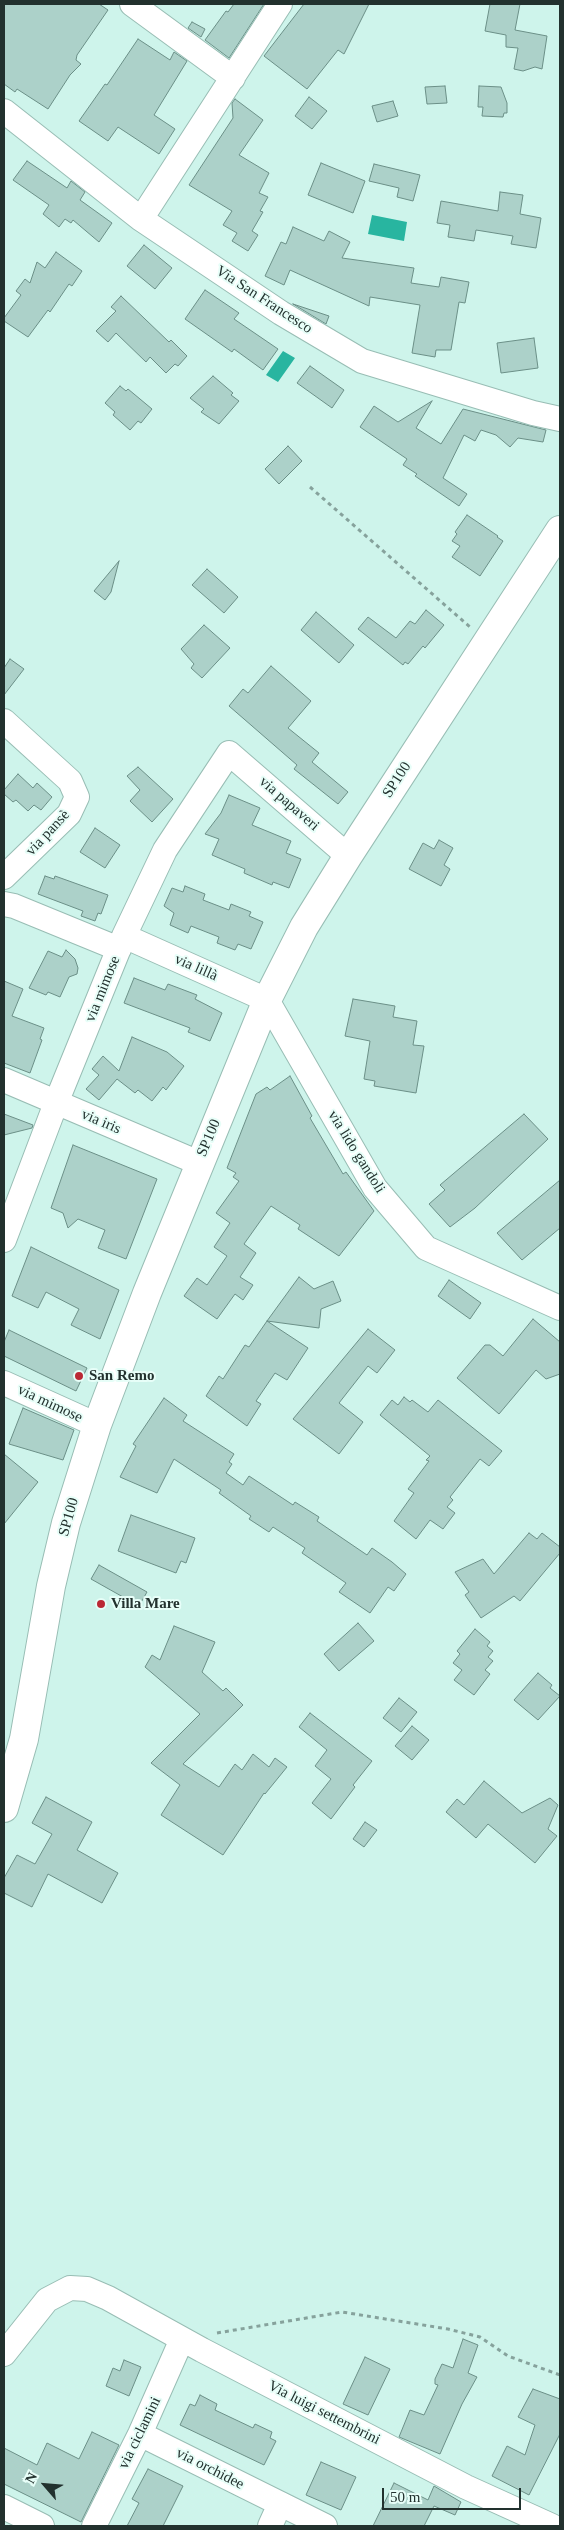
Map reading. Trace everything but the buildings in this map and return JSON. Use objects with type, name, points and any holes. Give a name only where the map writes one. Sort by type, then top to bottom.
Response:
[{"type":"main road","name":"SP100","points":[[4,1808],[24,1739],[51,1586],[66,1523],[97,1426],[199,1163],[267,1000],[304,926],[560,530]]},
{"type":"street","points":[[132,4],[233,78]]},
{"type":"street","points":[[141,219],[280,4]]},
{"type":"street","name":"Via San Francesco","points":[[4,111],[141,219],[281,313],[362,361],[523,410],[560,419]]},
{"type":"street","name":"via pansè","points":[[4,721],[70,781],[76,797],[69,814],[4,878]]},
{"type":"street","name":"via papaveri","points":[[229,753],[348,856]]},
{"type":"street","name":"via mimose","points":[[4,1240],[56,1103],[122,943],[165,850],[229,753]]},
{"type":"street","name":"via lillà","points":[[4,904],[122,943],[267,1000]]},
{"type":"street","name":"via lido gandoli","points":[[267,1000],[375,1188],[426,1248],[560,1308]]},
{"type":"street","name":"via iris","points":[[4,1080],[199,1163]]},
{"type":"street","name":"via mimose","points":[[4,1383],[97,1426]]},
{"type":"street","name":"Via luigi settembrini","points":[[4,2354],[47,2300],[70,2288],[87,2289],[108,2298],[182,2339],[466,2486],[552,2526]]},
{"type":"street","name":"via ciclamini","points":[[94,2526],[140,2434],[182,2339]]},
{"type":"street","name":"via orchidee","points":[[140,2434],[325,2526]]},
{"type":"street","points":[[270,2526],[280,2504]]},
{"type":"street","points":[[4,2507],[42,2526]]},
{"type":"path","points":[[310,487],[487,642]]},
{"type":"path","points":[[182,2339],[342,2312],[439,2328],[480,2337],[508,2356],[560,2375]]},
{"type":"shaded area","points":[[372,215],[407,222],[404,241],[368,234]]},
{"type":"shaded area","points":[[283,351],[295,358],[278,382],[266,375]]},
{"type":"place","name":"San Remo","points":[[79,1376]]},
{"type":"place","name":"Villa Mare","points":[[101,1604]]}]
